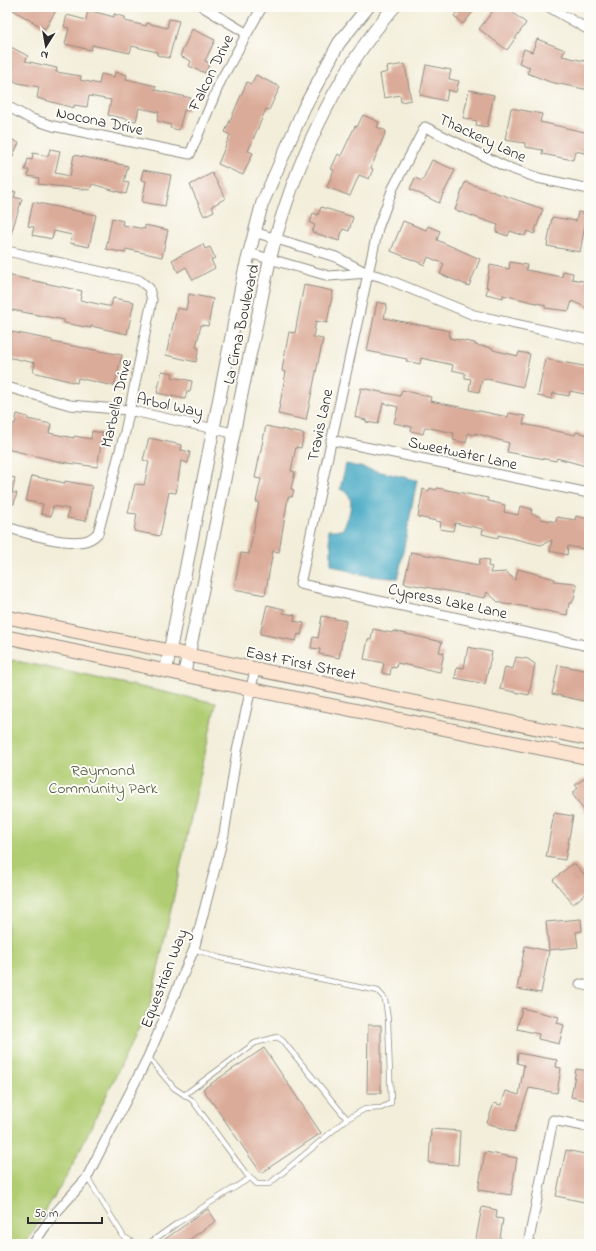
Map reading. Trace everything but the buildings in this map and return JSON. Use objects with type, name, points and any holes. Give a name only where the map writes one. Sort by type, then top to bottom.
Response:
[{"type":"main road","name":"East First Street","points":[[7,617],[589,739]]},
{"type":"main road","points":[[7,637],[250,689],[589,758]]},
{"type":"street","points":[[203,7],[246,33]]},
{"type":"street","name":"Falcon Drive","points":[[190,154],[211,100],[246,33],[262,7]]},
{"type":"street","name":"La Cima Boulevard","points":[[166,670],[249,253],[262,204],[304,108],[339,43],[368,7]]},
{"type":"street","points":[[549,7],[589,30]]},
{"type":"street","name":"La Cima Boulevard","points":[[184,674],[233,433],[275,238],[292,187],[320,123],[346,73],[390,8]]},
{"type":"street","name":"Nocona Drive","points":[[7,106],[29,118],[53,126],[190,154]]},
{"type":"street","name":"Thackery Lane","points":[[367,273],[378,228],[393,188],[425,127],[504,166],[538,178],[589,189]]},
{"type":"street","points":[[254,232],[336,256],[367,273],[382,277],[474,315],[589,340]]},
{"type":"street","name":"Marbella Drive","points":[[7,251],[136,279],[147,286],[151,294],[151,303],[129,410],[100,526],[93,538],[83,541],[47,537],[7,527]]},
{"type":"street","points":[[249,253],[329,276],[367,273]]},
{"type":"street","name":"Travis Lane","points":[[300,584],[367,273]]},
{"type":"street","name":"Arbol Way","points":[[7,387],[70,405],[129,410],[233,433]]},
{"type":"street","name":"Sweetwater Lane","points":[[331,440],[589,493]]},
{"type":"street","name":"Cypress Lake Lane","points":[[300,584],[589,646]]},
{"type":"street","name":"Equestrian Way","points":[[33,1244],[52,1217],[87,1177],[148,1057],[194,949],[224,834],[237,751],[255,670]]},
{"type":"street","points":[[528,1244],[553,1120],[589,1127]]},
{"type":"lane","points":[[148,1057],[174,1088],[192,1100],[250,1178],[257,1184],[269,1184],[347,1119],[365,1109],[381,1108],[391,1103],[388,1020],[385,999],[378,991],[220,958],[194,949]]},
{"type":"lane","points":[[184,1094],[255,1043],[277,1037],[282,1040],[347,1119]]},
{"type":"lane","points":[[87,1177],[124,1237],[136,1244]]},
{"type":"lane","points":[[148,1244],[176,1224],[250,1178]]},
{"type":"green space","name":"Raymond Community Park","points":[[7,659],[216,703],[150,1006],[68,1174],[25,1244],[7,1244]]},
{"type":"water","points":[[346,464],[417,480],[398,578],[364,575],[331,564],[331,548],[328,530],[342,530],[348,517],[351,502],[348,494],[340,489]]}]
